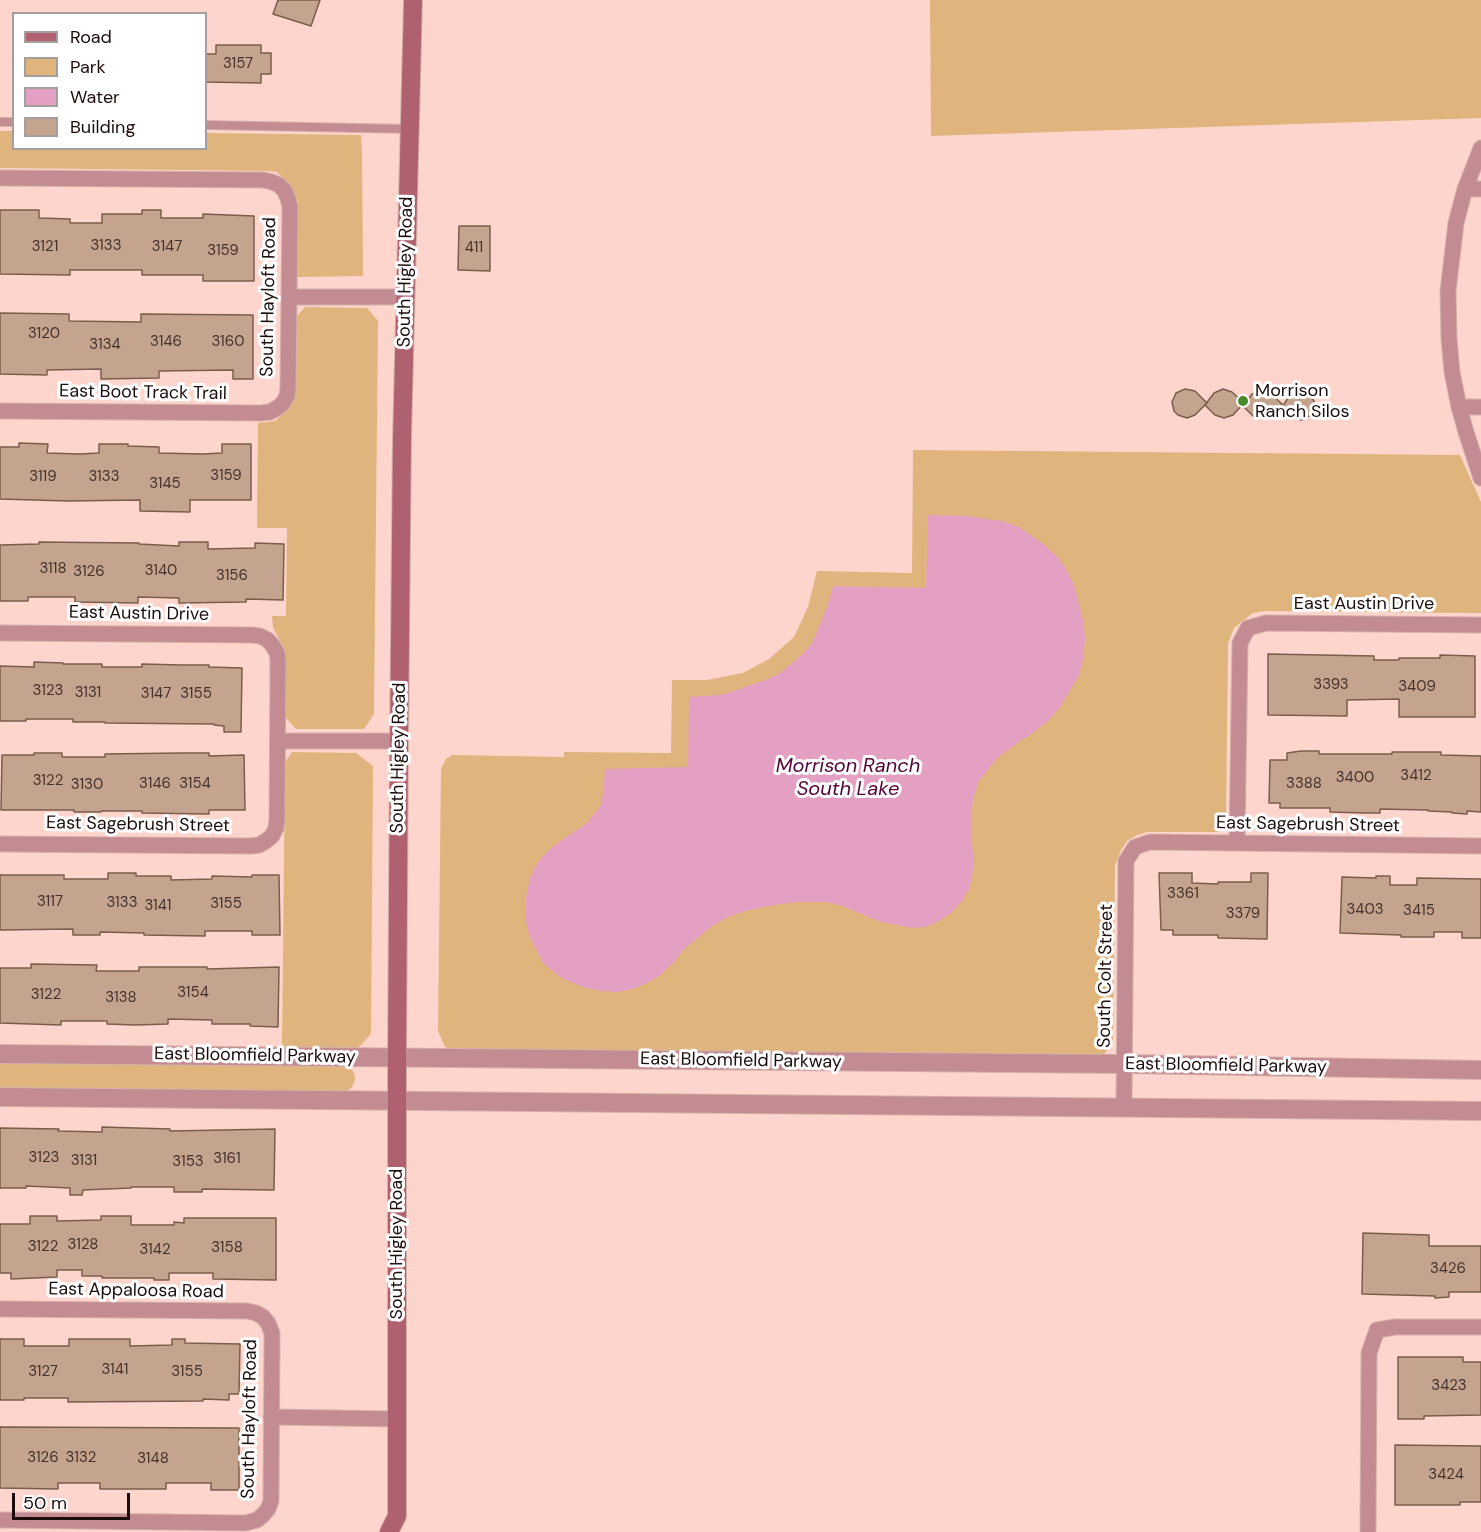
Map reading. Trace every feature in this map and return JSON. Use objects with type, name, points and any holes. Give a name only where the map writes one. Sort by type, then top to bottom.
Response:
[{"type":"main road","name":"South Higley Road","points":[[406,1532],[393,1524],[397,1419],[396,1101],[402,438],[413,0]]},
{"type":"street","points":[[1481,148],[1477,171],[1465,189],[1456,223],[1448,291],[1452,372],[1459,407],[1481,478]]},
{"type":"street","name":"South Hayloft Road","points":[[0,178],[264,180],[279,185],[285,191],[290,206],[288,387],[283,403]]},
{"type":"street","points":[[1465,189],[1481,189]]},
{"type":"street","points":[[289,297],[406,297]]},
{"type":"street","name":"East Boot Track Trail","points":[[0,411],[261,413],[270,412],[283,403]]},
{"type":"street","points":[[1459,407],[1481,407]]},
{"type":"street","name":"East Austin Drive","points":[[1237,843],[1240,643],[1248,628],[1266,623],[1481,625]]},
{"type":"street","name":"East Austin Drive","points":[[0,633],[260,636],[268,640],[277,653],[278,741]]},
{"type":"street","points":[[278,741],[399,741]]},
{"type":"street","name":"East Sagebrush Street","points":[[0,843],[259,845],[272,836],[276,828],[278,741]]},
{"type":"street","name":"East Sagebrush Street","points":[[1135,847],[1150,842],[1481,846]]},
{"type":"street","name":"South Colt Street","points":[[1124,1108],[1126,861],[1135,847]]},
{"type":"street","name":"East Bloomfield Parkway","points":[[0,1054],[1124,1064],[1481,1070]]},
{"type":"street","points":[[0,1097],[1481,1111]]},
{"type":"street","name":"East Appaloosa Road","points":[[0,1309],[247,1311],[256,1313],[268,1323]]},
{"type":"street","name":"South Hayloft Road","points":[[0,1520],[244,1523],[257,1520],[268,1509],[271,1501],[272,1333],[268,1323]]},
{"type":"street","points":[[1368,1532],[1369,1353],[1377,1330],[1395,1327],[1481,1328]]},
{"type":"street","points":[[271,1417],[397,1419]]},
{"type":"lane","points":[[207,125],[410,129]]},
{"type":"green space","points":[[930,0],[1481,0],[1481,118],[931,136]]},
{"type":"green space","points":[[0,131],[12,131],[12,150],[207,150],[207,133],[361,135],[363,276],[297,277],[298,201],[289,184],[277,172],[0,168]]},
{"type":"green space","points":[[305,307],[367,308],[378,321],[374,714],[364,729],[296,729],[286,718],[285,650],[273,628],[272,616],[286,616],[287,528],[257,528],[258,423],[275,421],[293,398],[297,316]]},
{"type":"green space","points":[[913,450],[1460,455],[1481,502],[1481,613],[1264,611],[1253,613],[1234,628],[1228,643],[1226,824],[1217,832],[1148,832],[1127,841],[1121,850],[1115,866],[1113,1042],[1103,1055],[456,1050],[445,1047],[438,1031],[441,769],[446,759],[452,755],[564,757],[564,752],[671,753],[672,680],[707,680],[743,673],[769,659],[794,637],[808,607],[817,571],[912,573]]},
{"type":"green space","points":[[292,752],[356,753],[373,766],[371,1034],[358,1048],[282,1048],[285,762]]},
{"type":"green space","points":[[0,1060],[342,1064],[350,1067],[355,1080],[352,1087],[343,1094],[0,1090]]},
{"type":"water","name":"Morrison Ranch South Lake","points":[[928,515],[966,516],[1002,521],[1019,527],[1046,546],[1066,569],[1074,585],[1085,638],[1079,675],[1060,707],[1048,721],[996,759],[979,781],[973,799],[971,817],[974,861],[972,876],[969,889],[962,901],[951,913],[939,921],[926,927],[912,928],[881,922],[827,902],[781,904],[748,910],[712,926],[684,949],[659,976],[632,989],[617,992],[601,991],[586,988],[556,974],[543,963],[529,935],[525,916],[530,878],[538,862],[549,850],[587,823],[601,805],[605,769],[688,767],[689,697],[731,692],[780,673],[804,653],[813,641],[833,586],[926,588]]},
{"type":"building","points":[[278,0],[320,0],[311,26],[273,14]]},
{"type":"building","points":[[216,45],[261,45],[261,53],[271,53],[271,74],[261,74],[261,83],[207,82],[207,54],[216,54]]},
{"type":"building","points":[[0,210],[39,210],[39,218],[70,219],[70,223],[102,223],[102,214],[142,214],[142,210],[161,210],[161,218],[203,218],[203,214],[254,216],[254,281],[203,281],[203,275],[142,275],[142,270],[70,270],[70,275],[0,274]]},
{"type":"building","points":[[459,226],[490,226],[490,271],[458,270]]},
{"type":"building","points":[[0,313],[69,314],[69,321],[141,322],[141,314],[253,315],[253,379],[233,379],[233,370],[159,371],[159,378],[101,379],[101,369],[47,370],[47,375],[0,374]]},
{"type":"building","points":[[1185,389],[1195,391],[1207,403],[1195,415],[1187,418],[1174,411],[1172,402],[1176,393]]},
{"type":"building","points":[[1223,389],[1232,392],[1244,403],[1233,415],[1224,418],[1215,415],[1205,405],[1214,393]]},
{"type":"building","points":[[1261,390],[1270,393],[1282,404],[1271,416],[1263,419],[1253,416],[1243,406],[1252,394]]},
{"type":"building","points":[[1299,391],[1309,394],[1315,405],[1312,414],[1301,420],[1292,417],[1282,407],[1290,395]]},
{"type":"building","points":[[19,443],[48,444],[47,453],[80,454],[99,453],[99,444],[159,447],[159,453],[202,454],[222,453],[222,444],[251,444],[251,500],[190,500],[190,512],[140,511],[140,500],[0,499],[0,447],[19,447]]},
{"type":"building","points":[[39,542],[139,543],[179,546],[179,542],[208,542],[208,549],[255,548],[255,543],[284,544],[283,600],[246,599],[246,602],[179,603],[179,598],[138,597],[138,603],[75,602],[75,597],[28,597],[28,601],[0,601],[0,545],[39,544]]},
{"type":"building","points":[[1268,654],[1374,656],[1374,660],[1440,658],[1440,655],[1475,656],[1475,717],[1399,717],[1399,699],[1347,700],[1347,716],[1268,715]]},
{"type":"building","points":[[34,662],[102,664],[102,667],[142,667],[142,664],[242,668],[241,732],[224,732],[224,726],[214,724],[73,722],[73,719],[0,721],[0,666],[34,667]]},
{"type":"building","points":[[1319,751],[1319,754],[1441,752],[1441,755],[1481,756],[1481,812],[1467,811],[1467,814],[1380,809],[1380,813],[1330,812],[1330,808],[1280,808],[1280,803],[1269,803],[1270,760],[1287,760],[1287,753]]},
{"type":"building","points":[[34,753],[62,753],[62,757],[180,753],[209,753],[209,756],[244,755],[245,810],[209,810],[209,814],[1,810],[2,755],[34,755]]},
{"type":"building","points":[[108,873],[171,876],[171,880],[212,879],[212,876],[279,875],[280,935],[252,935],[252,931],[205,931],[205,936],[100,932],[100,935],[73,935],[73,929],[0,930],[0,875],[64,875],[64,879],[108,879]]},
{"type":"building","points":[[1159,873],[1192,873],[1192,883],[1218,884],[1218,882],[1251,882],[1251,873],[1268,873],[1267,939],[1218,938],[1218,935],[1173,935],[1173,930],[1161,930]]},
{"type":"building","points":[[1376,876],[1390,876],[1390,885],[1417,885],[1417,878],[1481,879],[1481,938],[1462,938],[1462,932],[1434,932],[1434,937],[1340,933],[1342,877],[1376,878]]},
{"type":"building","points":[[31,964],[97,965],[96,971],[139,971],[139,967],[207,967],[207,969],[279,967],[278,1027],[212,1024],[212,1020],[168,1019],[168,1024],[135,1025],[107,1024],[107,1021],[61,1021],[61,1025],[0,1023],[0,968],[31,968]]},
{"type":"building","points":[[102,1127],[170,1129],[170,1131],[275,1129],[274,1190],[202,1189],[202,1192],[174,1192],[174,1187],[131,1187],[83,1190],[82,1195],[70,1195],[70,1188],[26,1186],[26,1188],[0,1188],[0,1128],[102,1132]]},
{"type":"building","points":[[30,1216],[57,1216],[57,1221],[101,1220],[101,1216],[131,1216],[131,1225],[174,1225],[174,1222],[184,1223],[184,1218],[276,1218],[276,1280],[213,1279],[213,1273],[169,1273],[169,1280],[102,1278],[102,1276],[82,1276],[82,1270],[57,1270],[57,1277],[11,1279],[11,1273],[0,1273],[0,1224],[30,1224]]},
{"type":"building","points":[[1363,1233],[1429,1235],[1429,1246],[1481,1246],[1481,1292],[1449,1292],[1449,1297],[1435,1298],[1435,1296],[1362,1294]]},
{"type":"building","points":[[0,1339],[24,1339],[24,1346],[69,1346],[69,1339],[130,1339],[130,1346],[172,1345],[172,1339],[185,1339],[185,1343],[240,1344],[239,1394],[229,1394],[229,1400],[203,1399],[203,1401],[68,1402],[68,1398],[0,1400]]},
{"type":"building","points":[[1398,1357],[1463,1357],[1463,1362],[1481,1362],[1481,1415],[1398,1419]]},
{"type":"building","points":[[0,1427],[239,1428],[239,1490],[211,1490],[211,1483],[166,1483],[166,1489],[100,1489],[100,1483],[58,1483],[58,1489],[0,1488]]},
{"type":"building","points":[[1395,1445],[1481,1446],[1481,1502],[1460,1502],[1460,1505],[1395,1505]]},
{"type":"place","name":"Morrison Ranch Silos","points":[[1243,401]]}]
